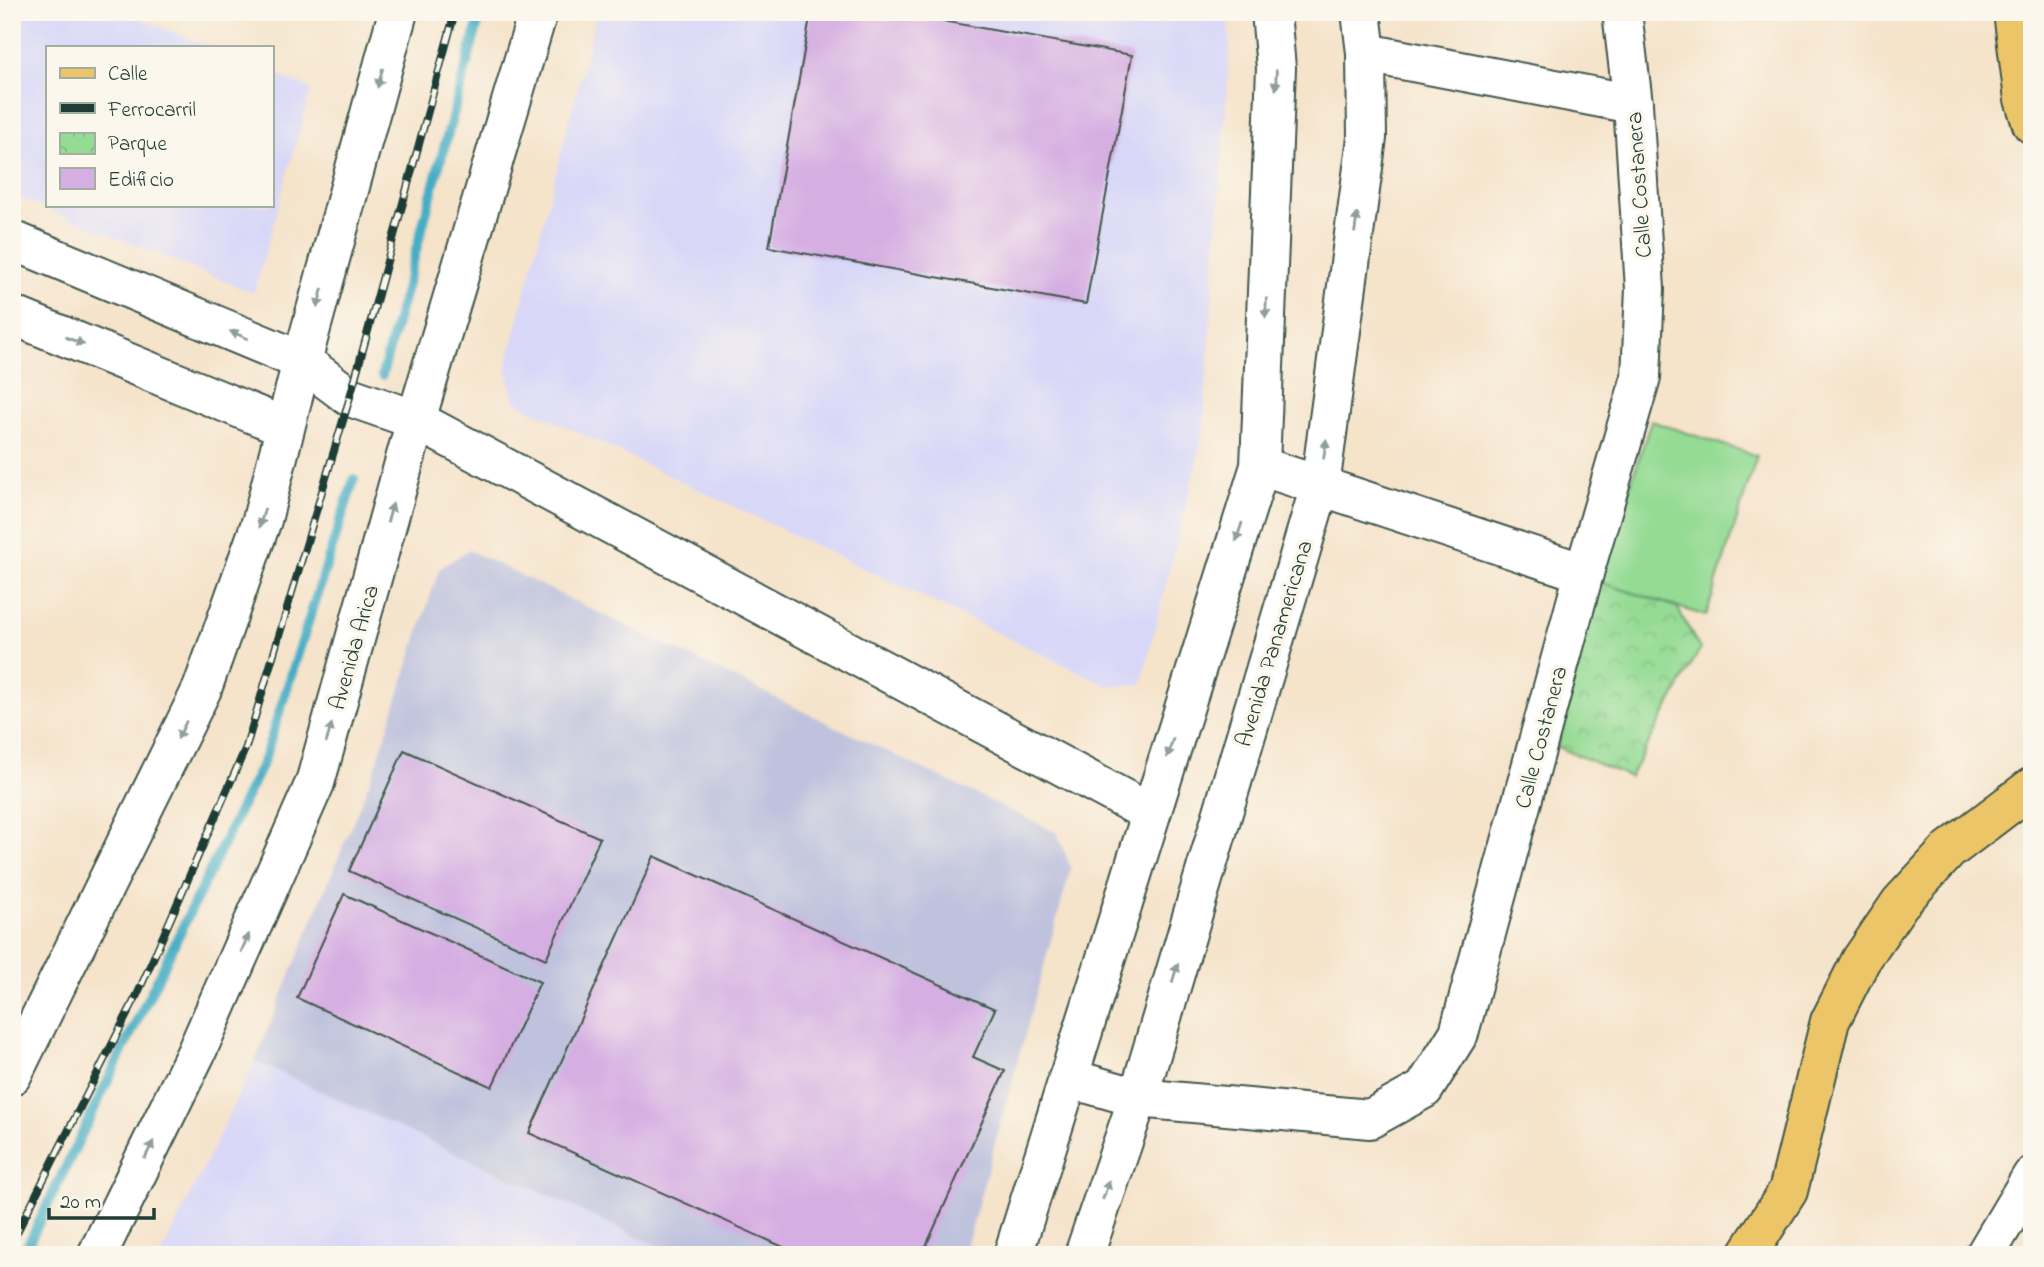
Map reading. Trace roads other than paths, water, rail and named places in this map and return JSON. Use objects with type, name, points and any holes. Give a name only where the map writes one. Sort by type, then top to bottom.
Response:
[{"type":"main road","points":[[2013,12],[2029,107]]},
{"type":"main road","points":[[1747,1255],[1788,1191],[1830,1021],[1861,960],[1900,903],[1949,850],[2032,787]]},
{"type":"street","points":[[12,1075],[202,689],[262,520],[302,361],[398,12]]},
{"type":"street","name":"Avenida Arica","points":[[97,1255],[196,1053],[315,783],[416,421],[538,12]]},
{"type":"street","points":[[1013,1255],[1260,466],[1276,68],[1271,12]]},
{"type":"street","name":"Avenida Panamericana","points":[[1084,1255],[1138,1098],[1320,486],[1367,138],[1366,53],[1361,12]]},
{"type":"street","name":"Calle Costanera","points":[[1068,1078],[1138,1098],[1370,1119],[1424,1089],[1459,1032],[1584,573],[1641,377],[1645,289],[1633,104],[1622,12]]},
{"type":"street","points":[[1366,53],[1633,104]]},
{"type":"street","points":[[12,240],[302,361],[350,397],[416,421],[1150,813]]},
{"type":"street","points":[[12,315],[285,427]]},
{"type":"street","points":[[1260,466],[1584,573]]},
{"type":"street","points":[[1985,1255],[2032,1176]]},
{"type":"waterway","points":[[382,375],[481,12]]},
{"type":"waterway","points":[[23,1255],[264,760],[354,479]]},
{"type":"railway","points":[[12,1242],[138,993],[246,747],[350,397],[455,12]]}]
